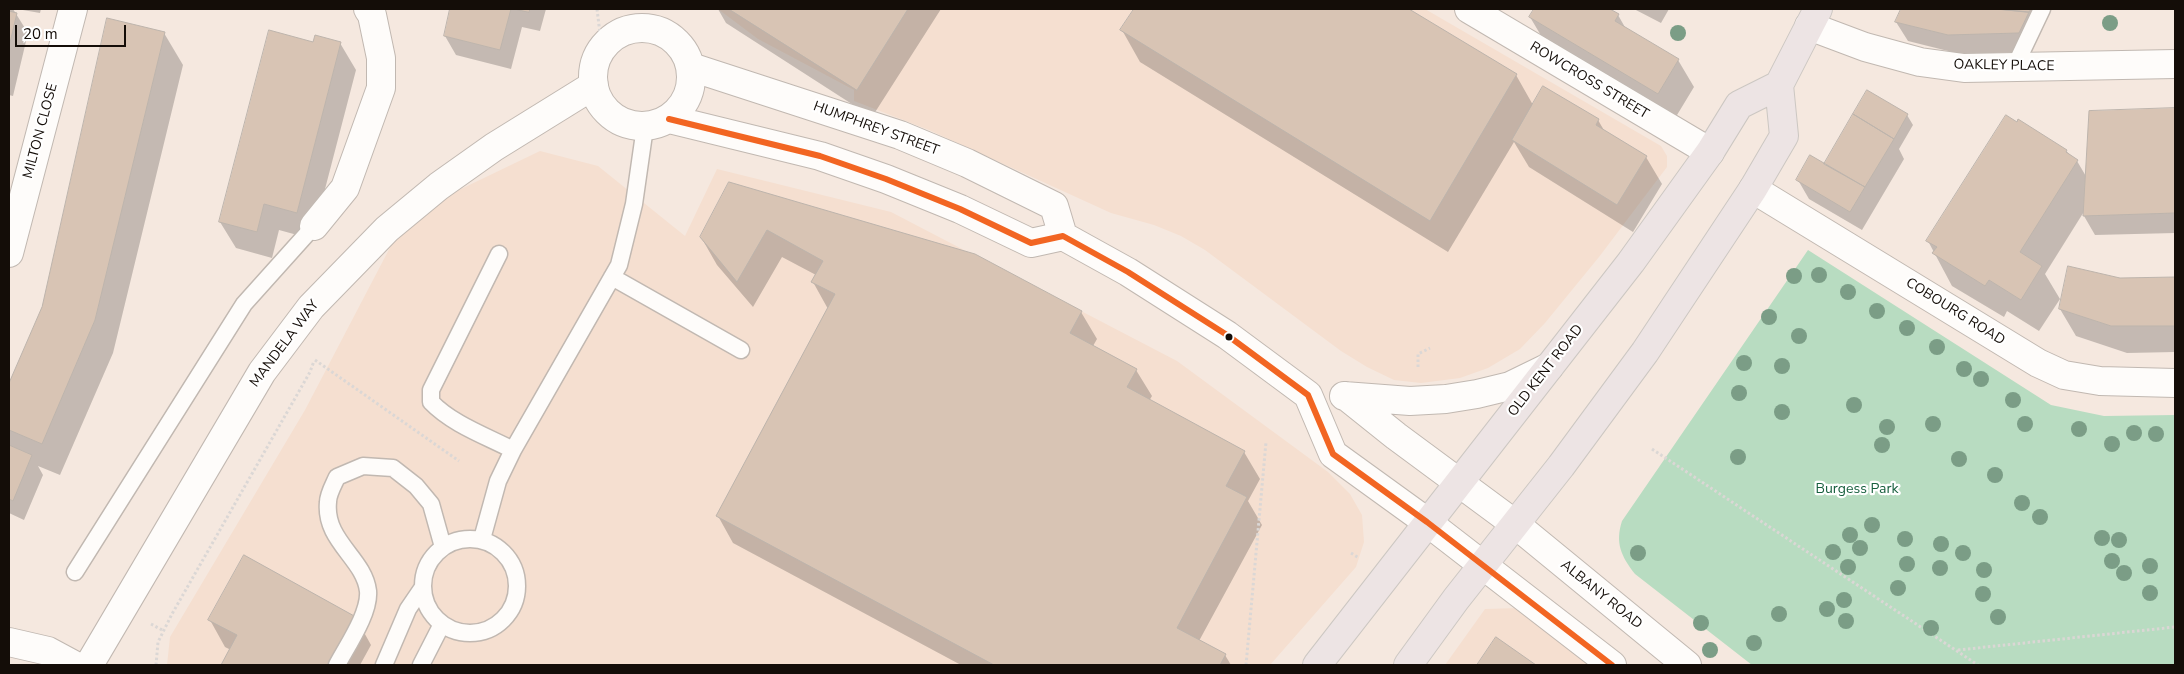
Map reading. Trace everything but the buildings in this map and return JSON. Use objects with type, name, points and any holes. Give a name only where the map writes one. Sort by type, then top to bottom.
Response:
[{"type":"highway","points":[[1408,665],[1645,352],[1752,189],[1784,136],[1779,85],[1814,18]]},
{"type":"highway","name":"OLD KENT ROAD","points":[[1317,665],[1631,262],[1710,152],[1739,105],[1779,85]]},
{"type":"main road","name":"MILTON CLOSE","points":[[9,253],[13,217],[73,9]]},
{"type":"main road","points":[[314,226],[345,188],[380,88],[381,58],[372,15],[368,9]]},
{"type":"main road","name":"ROWCROSS STREET","points":[[1473,10],[1710,152]]},
{"type":"main road","name":"OAKLEY PLACE","points":[[1814,18],[1865,47],[1920,62],[1964,68],[2175,64]]},
{"type":"main road","points":[[657,123],[688,96],[691,67],[682,47],[664,21],[648,28],[630,29],[614,37],[602,50],[594,67],[594,85],[600,102],[611,116],[628,124],[657,123],[820,156],[886,179],[960,209],[1031,243],[1064,236],[1128,272],[1227,335],[1308,395],[1333,454],[1427,522],[1612,665]]},
{"type":"main road","name":"HUMPHREY STREET","points":[[691,67],[900,135],[966,163],[1054,206],[1064,236]]},
{"type":"main road","name":"MANDELA WAY","points":[[89,665],[262,372],[311,307],[387,229],[439,186],[494,147],[594,85]]},
{"type":"main road","name":"COBOURG ROAD","points":[[1752,189],[2038,363],[2064,375],[2100,381],[2175,383]]},
{"type":"main road","points":[[1308,395],[1346,396],[1410,402],[1446,399],[1510,386],[1549,367]]},
{"type":"main road","points":[[1346,396],[1396,436],[1460,481],[1515,524]]},
{"type":"main road","name":"ALBANY ROAD","points":[[1515,524],[1687,665]]},
{"type":"main road","points":[[9,642],[48,651],[74,665]]},
{"type":"lane","points":[[2014,68],[2042,9]]},
{"type":"lane","points":[[482,539],[498,481],[513,450],[619,265],[657,123]]},
{"type":"lane","points":[[75,572],[244,304],[314,226]]},
{"type":"lane","points":[[499,254],[431,390],[431,402],[438,410],[513,450]]},
{"type":"lane","points":[[612,278],[742,350]]},
{"type":"lane","points":[[337,665],[364,613],[368,592],[359,570],[332,531],[328,502],[337,477],[363,466],[394,468],[416,486],[432,504],[443,547]]},
{"type":"lane","points":[[482,539],[498,548],[508,559],[515,574],[516,590],[514,602],[506,616],[493,626],[478,632],[459,632],[442,624],[428,606],[423,587],[425,571],[433,557],[443,547],[458,540],[482,539]]},
{"type":"lane","points":[[384,665],[408,609],[423,587]]},
{"type":"lane","points":[[421,665],[442,624]]},
{"type":"path","points":[[597,9],[602,50]]},
{"type":"path","points":[[1418,376],[1418,354],[1430,348]]},
{"type":"path","points":[[315,360],[459,461]]},
{"type":"path","points":[[156,665],[158,642],[310,372]]},
{"type":"path","points":[[1246,665],[1266,442]]},
{"type":"path","points":[[1652,449],[1978,665]]},
{"type":"path","points":[[148,622],[164,631]]},
{"type":"path","points":[[1957,650],[2175,626]]},
{"type":"shaded area","points":[[718,9],[1425,9],[1661,146],[1667,156],[1667,167],[1599,257],[1545,323],[1520,349],[1488,368],[1460,378],[1421,383],[1394,380],[1367,367],[1341,351],[1205,250],[1181,236],[1154,225],[1111,213],[929,130],[854,101],[854,90],[758,39]]},
{"type":"shaded area","points":[[540,151],[598,166],[685,236],[717,169],[891,212],[1177,361],[1328,472],[1350,494],[1362,515],[1364,542],[1356,567],[1270,665],[167,665],[170,637],[305,410],[407,215]]},
{"type":"shaded area","points":[[1519,608],[1594,665],[1445,665],[1485,609]]},
{"type":"green space","name":"Burgess Park","points":[[1808,250],[2051,405],[2104,416],[2175,415],[2175,665],[1752,665],[1635,574],[1626,561],[1619,543],[1622,521]]},
{"type":"transit line","points":[[669,119],[820,156],[886,179],[960,209],[1031,243],[1063,236],[1128,272],[1227,335],[1308,395],[1333,454],[1427,522],[1612,665]]}]
